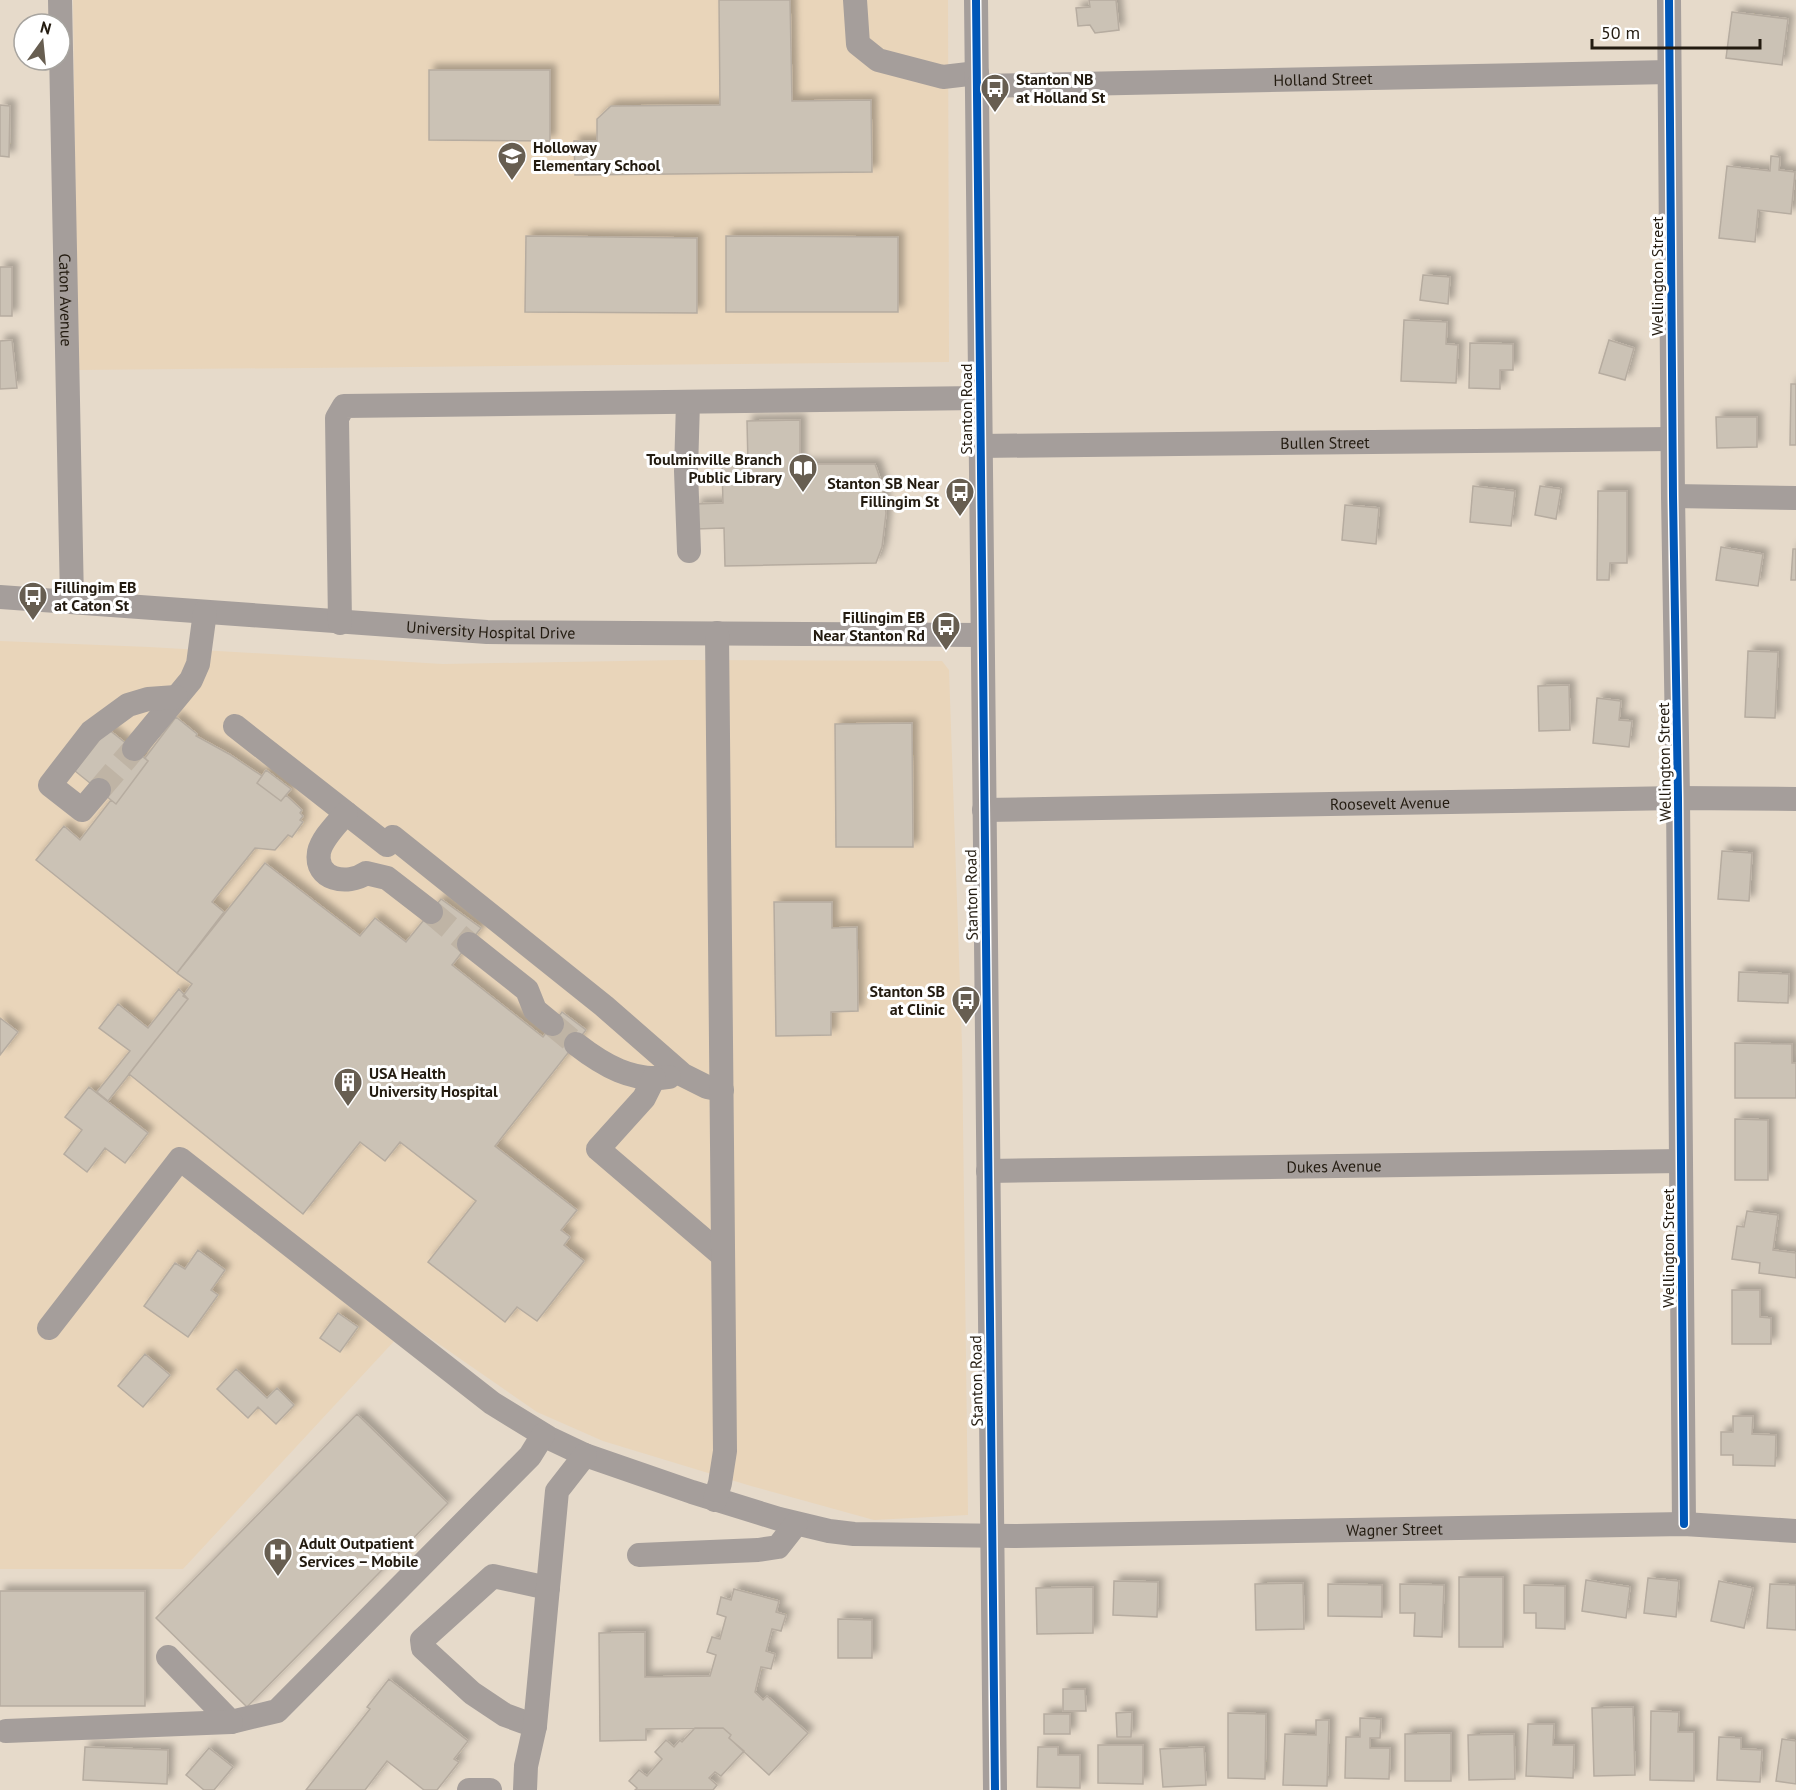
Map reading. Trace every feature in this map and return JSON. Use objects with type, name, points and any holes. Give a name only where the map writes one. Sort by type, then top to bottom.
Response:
[{"type":"street","name":"Caton Avenue","points":[[60,0],[72,601]]},
{"type":"street","name":"Holland Street","points":[[855,0],[858,44],[878,60],[943,77],[977,80],[1669,72]]},
{"type":"street","name":"Stanton Road","points":[[976,0],[995,1790]]},
{"type":"street","name":"Wellington Street","points":[[1669,0],[1684,1524]]},
{"type":"street","points":[[340,623],[337,418],[344,406],[979,398]]},
{"type":"street","points":[[688,402],[686,471],[688,551]]},
{"type":"street","name":"Bullen Street","points":[[980,446],[1672,439]]},
{"type":"street","points":[[1673,496],[1796,498]]},
{"type":"street","name":"University Hospital Drive","points":[[0,597],[427,629],[548,634],[982,635]]},
{"type":"street","points":[[134,749],[191,680],[198,664],[206,612]]},
{"type":"street","points":[[715,1500],[725,1451],[717,633]]},
{"type":"street","points":[[99,790],[82,810],[50,785],[91,732],[128,705],[148,699],[176,697]]},
{"type":"street","points":[[235,726],[387,845],[393,837],[604,1006],[683,1075],[707,1088],[722,1090]]},
{"type":"street","name":"Roosevelt Avenue","points":[[984,810],[1678,798],[1796,799]]},
{"type":"street","points":[[346,813],[322,845],[319,860],[328,876],[343,881],[359,878],[366,873],[387,878],[431,912]]},
{"type":"street","points":[[469,944],[526,990],[535,1010],[552,1024]]},
{"type":"street","points":[[576,1044],[613,1069],[630,1074],[654,1078],[683,1075]]},
{"type":"street","points":[[654,1078],[644,1098],[598,1149],[723,1256]]},
{"type":"street","name":"Wagner Street","points":[[49,1328],[180,1159],[492,1403],[543,1436],[585,1455],[715,1500],[796,1524],[829,1531],[878,1536],[1684,1524],[1796,1532]]},
{"type":"street","name":"Dukes Avenue","points":[[988,1171],[1680,1161]]},
{"type":"street","points":[[6,1731],[231,1722],[277,1711],[530,1456],[543,1436]]},
{"type":"street","points":[[525,1790],[526,1766],[535,1726],[557,1491],[585,1455]]},
{"type":"street","points":[[639,1555],[758,1550],[778,1547],[796,1524]]},
{"type":"street","points":[[535,1726],[505,1715],[471,1693],[423,1648],[422,1640],[493,1576],[548,1588]]},
{"type":"street","points":[[168,1657],[231,1722]]},
{"type":"street","points":[[469,1790],[490,1790]]},
{"type":"shaded area","name":"Holloway Elementary School","points":[[73,0],[948,0],[949,362],[78,370]]},
{"type":"shaded area","points":[[0,641],[443,664],[680,660],[942,661],[949,670],[962,1045],[968,1515],[874,1520],[603,1441],[537,1412],[410,1324],[183,1569],[0,1569]]},
{"type":"building","points":[[719,0],[790,0],[792,101],[871,100],[872,172],[575,175],[574,141],[597,141],[597,119],[611,106],[720,105]]},
{"type":"building","points":[[1089,0],[1116,0],[1119,30],[1095,33],[1090,25],[1078,26],[1076,8],[1090,7]]},
{"type":"building","points":[[1732,12],[1788,19],[1782,65],[1726,58]]},
{"type":"building","points":[[429,70],[550,70],[550,141],[429,140]]},
{"type":"building","points":[[0,105],[10,106],[9,157],[0,156]]},
{"type":"building","points":[[1771,156],[1780,157],[1779,170],[1795,172],[1791,214],[1758,210],[1755,242],[1719,238],[1727,166],[1770,171]]},
{"type":"building","points":[[526,236],[697,238],[697,313],[525,312]]},
{"type":"building","points":[[726,236],[898,237],[898,312],[726,312]]},
{"type":"building","points":[[0,267],[12,267],[12,316],[0,316]]},
{"type":"building","points":[[1423,275],[1450,277],[1448,304],[1420,300]]},
{"type":"building","points":[[1404,320],[1447,322],[1446,344],[1458,345],[1456,383],[1401,381]]},
{"type":"building","points":[[12,340],[17,388],[0,389],[0,341]]},
{"type":"building","points":[[1609,340],[1634,348],[1625,380],[1599,373]]},
{"type":"building","points":[[1470,343],[1513,344],[1513,370],[1500,370],[1500,389],[1469,388]]},
{"type":"building","points":[[1791,384],[1796,384],[1796,445],[1790,445]]},
{"type":"building","points":[[1716,417],[1757,417],[1757,447],[1717,448]]},
{"type":"building","name":"Toulminville Branch Public Library","points":[[800,420],[800,464],[875,464],[882,484],[886,513],[882,547],[876,563],[725,566],[724,528],[696,529],[696,504],[723,503],[722,466],[748,465],[747,421]]},
{"type":"building","points":[[1473,486],[1515,491],[1511,526],[1470,522]]},
{"type":"building","points":[[1540,486],[1561,489],[1556,519],[1535,515]]},
{"type":"building","points":[[1598,491],[1627,491],[1627,563],[1610,563],[1609,580],[1597,580]]},
{"type":"building","points":[[1345,505],[1379,508],[1376,544],[1342,540]]},
{"type":"building","points":[[1721,547],[1763,554],[1758,586],[1716,580]]},
{"type":"building","points":[[1793,549],[1796,549],[1796,580],[1791,580]]},
{"type":"building","points":[[1748,651],[1778,652],[1775,718],[1745,717]]},
{"type":"building","points":[[1569,685],[1570,730],[1539,731],[1538,686]]},
{"type":"building","points":[[1597,698],[1621,701],[1619,720],[1632,721],[1629,747],[1593,743]]},
{"type":"building","points":[[176,717],[197,734],[196,736],[262,776],[257,783],[281,801],[286,795],[302,810],[300,813],[303,816],[300,820],[303,822],[292,837],[288,835],[275,850],[255,848],[212,902],[224,912],[177,973],[36,860],[64,826],[80,840],[111,800],[116,804],[148,761],[145,758]]},
{"type":"building","points":[[912,723],[913,847],[836,847],[835,724]]},
{"type":"building","points":[[108,729],[148,761],[116,804],[75,771]]},
{"type":"building","points":[[266,770],[291,789],[281,801],[257,783]]},
{"type":"building","points":[[1722,851],[1752,853],[1749,901],[1718,899]]},
{"type":"building","name":"USA Health University Hospital","points":[[265,863],[360,936],[375,918],[406,942],[441,899],[481,928],[452,965],[543,1037],[562,1012],[586,1030],[495,1146],[577,1210],[561,1230],[570,1237],[564,1245],[584,1261],[537,1321],[517,1307],[505,1322],[428,1262],[476,1201],[400,1142],[385,1161],[360,1142],[303,1214],[129,1074],[188,999],[183,996],[192,984],[177,973]]},
{"type":"building","points":[[774,902],[832,902],[832,928],[857,927],[858,1011],[831,1012],[831,1035],[776,1036]]},
{"type":"building","points":[[1739,972],[1789,974],[1788,1003],[1738,1001]]},
{"type":"building","points":[[179,989],[188,999],[108,1101],[97,1092],[130,1051],[99,1028],[118,1004],[148,1028]]},
{"type":"building","points":[[0,1018],[18,1032],[0,1055]]},
{"type":"building","points":[[1735,1043],[1792,1044],[1792,1063],[1796,1063],[1796,1098],[1735,1098]]},
{"type":"building","points":[[89,1087],[148,1133],[125,1163],[105,1148],[87,1172],[64,1154],[82,1130],[65,1117]]},
{"type":"building","points":[[1735,1119],[1768,1120],[1768,1180],[1735,1180]]},
{"type":"building","points":[[1747,1211],[1778,1215],[1773,1250],[1796,1253],[1796,1278],[1759,1273],[1760,1263],[1732,1259],[1737,1226],[1744,1227]]},
{"type":"building","points":[[198,1250],[225,1270],[211,1290],[218,1295],[188,1337],[144,1306],[175,1263],[185,1269]]},
{"type":"building","points":[[1732,1290],[1760,1290],[1760,1317],[1771,1318],[1771,1344],[1732,1344]]},
{"type":"building","points":[[338,1313],[358,1327],[340,1352],[320,1338]]},
{"type":"building","points":[[145,1354],[170,1375],[143,1407],[118,1386]]},
{"type":"building","points":[[236,1369],[267,1398],[277,1388],[294,1405],[276,1424],[258,1407],[248,1418],[217,1389]]},
{"type":"building","points":[[357,1414],[448,1503],[247,1707],[156,1618]]},
{"type":"building","points":[[1733,1416],[1753,1416],[1752,1434],[1776,1435],[1775,1466],[1733,1465],[1733,1455],[1721,1455],[1721,1432],[1733,1432]]},
{"type":"building","points":[[1459,1577],[1503,1577],[1503,1647],[1459,1647]]},
{"type":"building","points":[[1648,1578],[1679,1581],[1676,1617],[1644,1613]]},
{"type":"building","points":[[1586,1580],[1630,1587],[1626,1618],[1582,1611]]},
{"type":"building","points":[[1114,1581],[1158,1582],[1157,1617],[1113,1615]]},
{"type":"building","points":[[1719,1581],[1753,1588],[1744,1628],[1711,1621]]},
{"type":"building","points":[[1303,1583],[1304,1629],[1256,1630],[1255,1584]]},
{"type":"building","points":[[1328,1584],[1382,1585],[1382,1617],[1328,1616]]},
{"type":"building","points":[[1400,1584],[1444,1585],[1442,1637],[1414,1636],[1415,1613],[1400,1613]]},
{"type":"building","points":[[1770,1584],[1796,1585],[1796,1630],[1767,1628]]},
{"type":"building","points":[[1524,1585],[1565,1586],[1565,1629],[1536,1628],[1536,1613],[1524,1613]]},
{"type":"building","points":[[1093,1587],[1093,1633],[1037,1634],[1036,1588]]},
{"type":"building","points":[[734,1589],[779,1601],[776,1612],[786,1615],[781,1631],[772,1629],[766,1651],[775,1654],[771,1669],[761,1667],[755,1692],[763,1700],[767,1696],[808,1733],[769,1775],[729,1738],[731,1735],[723,1728],[646,1729],[646,1740],[600,1741],[599,1633],[645,1632],[645,1677],[710,1676],[716,1655],[707,1652],[712,1637],[720,1639],[726,1617],[717,1614],[721,1597],[731,1600]]},
{"type":"building","points":[[0,1591],[145,1591],[145,1706],[0,1706]]},
{"type":"building","points":[[838,1619],[872,1620],[872,1658],[838,1658]]},
{"type":"building","points":[[389,1679],[468,1741],[454,1759],[459,1762],[437,1790],[424,1790],[387,1761],[365,1790],[306,1790],[370,1709],[367,1707]]},
{"type":"building","points":[[1063,1689],[1085,1689],[1086,1711],[1063,1711]]},
{"type":"building","points":[[1633,1707],[1635,1775],[1594,1776],[1592,1708]]},
{"type":"building","points":[[1651,1711],[1679,1712],[1678,1732],[1694,1732],[1694,1781],[1650,1780]]},
{"type":"building","points":[[1132,1712],[1131,1737],[1117,1737],[1116,1713]]},
{"type":"building","points":[[1228,1713],[1266,1714],[1265,1779],[1228,1778]]},
{"type":"building","points":[[1044,1714],[1070,1714],[1070,1734],[1044,1734]]},
{"type":"building","points":[[1360,1718],[1381,1719],[1380,1738],[1370,1738],[1370,1748],[1390,1748],[1389,1779],[1345,1778],[1346,1737],[1360,1737]]},
{"type":"building","points":[[1316,1720],[1329,1720],[1327,1786],[1283,1785],[1285,1734],[1316,1735]]},
{"type":"building","points":[[1528,1724],[1554,1724],[1553,1745],[1574,1745],[1573,1778],[1526,1776]]},
{"type":"building","points":[[695,1728],[723,1728],[731,1735],[729,1738],[744,1751],[721,1776],[715,1772],[709,1778],[717,1785],[713,1790],[635,1790],[637,1788],[629,1781],[639,1770],[647,1776],[662,1759],[655,1752],[666,1740],[674,1747]]},
{"type":"building","points":[[1451,1733],[1451,1781],[1405,1781],[1405,1734]]},
{"type":"building","points":[[1514,1734],[1515,1779],[1469,1780],[1468,1735]]},
{"type":"building","points":[[1719,1737],[1741,1738],[1741,1749],[1762,1750],[1760,1782],[1717,1780]]},
{"type":"building","points":[[1782,1739],[1796,1741],[1796,1784],[1776,1781]]},
{"type":"building","points":[[1098,1745],[1143,1745],[1143,1784],[1098,1783]]},
{"type":"building","points":[[85,1747],[168,1750],[167,1784],[83,1780]]},
{"type":"building","points":[[1038,1747],[1058,1747],[1058,1755],[1080,1755],[1080,1788],[1037,1787]]},
{"type":"building","points":[[1204,1747],[1206,1785],[1163,1787],[1160,1749]]},
{"type":"building","points":[[209,1748],[233,1767],[214,1790],[204,1790],[186,1775]]},
{"type":"tunnel","points":[[99,790],[134,749]]},
{"type":"tunnel","points":[[431,912],[469,944]]},
{"type":"tunnel","points":[[552,1024],[576,1044]]},
{"type":"cycle path","points":[[976,0],[995,1790]]},
{"type":"cycle path","points":[[1669,0],[1684,1524]]},
{"type":"place","name":"Stanton NB at Holland St","points":[[995,114]]},
{"type":"place","name":"Holloway Elementary School","points":[[512,182]]},
{"type":"place","name":"Toulminville Branch Public Library","points":[[803,494]]},
{"type":"place","name":"Stanton SB Near Fillingim St","points":[[960,518]]},
{"type":"place","name":"Fillingim EB at Caton St","points":[[33,622]]},
{"type":"place","name":"Fillingim EB Near Stanton Rd","points":[[946,652]]},
{"type":"place","name":"Stanton SB at Clinic","points":[[966,1026]]},
{"type":"place","name":"USA Health University Hospital","points":[[348,1108]]},
{"type":"place","name":"Adult Outpatient Services – Mobile","points":[[278,1578]]}]
